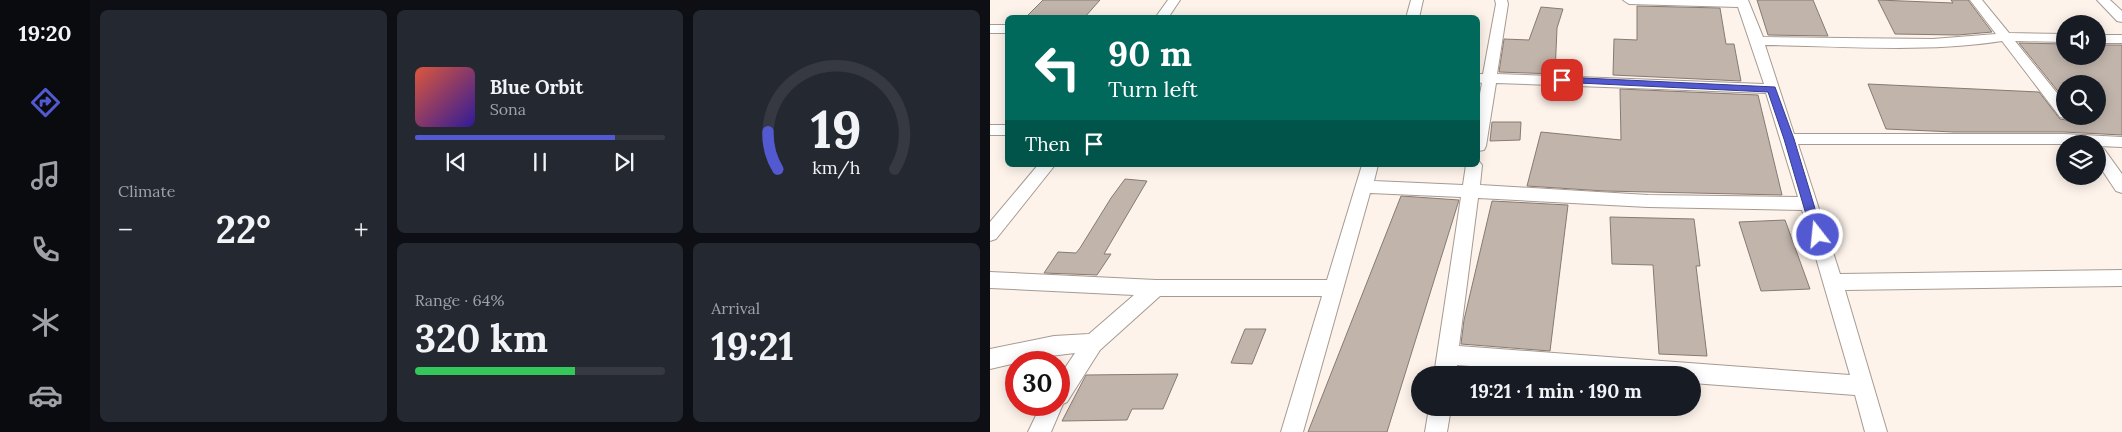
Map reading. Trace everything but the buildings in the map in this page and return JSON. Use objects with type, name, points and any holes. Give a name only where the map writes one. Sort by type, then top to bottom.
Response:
[{"type":"street","points":[[1163,15],[1174,0]]},
{"type":"street","points":[[1413,15],[1417,0]]},
{"type":"street","points":[[1480,123],[1484,78],[1502,4],[1501,0]]},
{"type":"street","points":[[1629,0],[1743,2],[1758,41],[1771,89],[1789,139],[1864,386],[1876,432]]},
{"type":"street","points":[[1976,0],[2056,102]]},
{"type":"street","points":[[2103,0],[2122,18]]},
{"type":"street","points":[[990,29],[1005,30]]},
{"type":"street","points":[[1758,41],[1933,43],[1979,41],[2004,37],[2056,38]]},
{"type":"street","points":[[2106,39],[2122,39]]},
{"type":"street","points":[[1484,78],[1771,89]]},
{"type":"street","points":[[2075,125],[2083,135]]},
{"type":"street","points":[[990,130],[1005,130]]},
{"type":"street","points":[[1789,139],[2056,139]]},
{"type":"street","points":[[2106,144],[2122,142]]},
{"type":"street","points":[[2106,165],[2122,187]]},
{"type":"street","points":[[990,234],[1045,167]]},
{"type":"street","points":[[1292,432],[1369,167]]},
{"type":"street","points":[[1474,167],[1447,365],[1864,386]]},
{"type":"street","points":[[1364,187],[1547,194],[1648,201],[1808,204]]},
{"type":"street","points":[[1831,282],[2122,278]]},
{"type":"street","points":[[990,280],[1156,288],[1334,288]]},
{"type":"street","points":[[1070,379],[1094,343],[1156,288]]},
{"type":"street","points":[[990,359],[1049,345],[1075,342],[1094,343]]},
{"type":"street","points":[[1039,432],[1047,416]]},
{"type":"street","points":[[1436,432],[1439,416]]},
{"type":"route","points":[[1562,80],[1771,89],[1789,139],[1818,235]]}]
